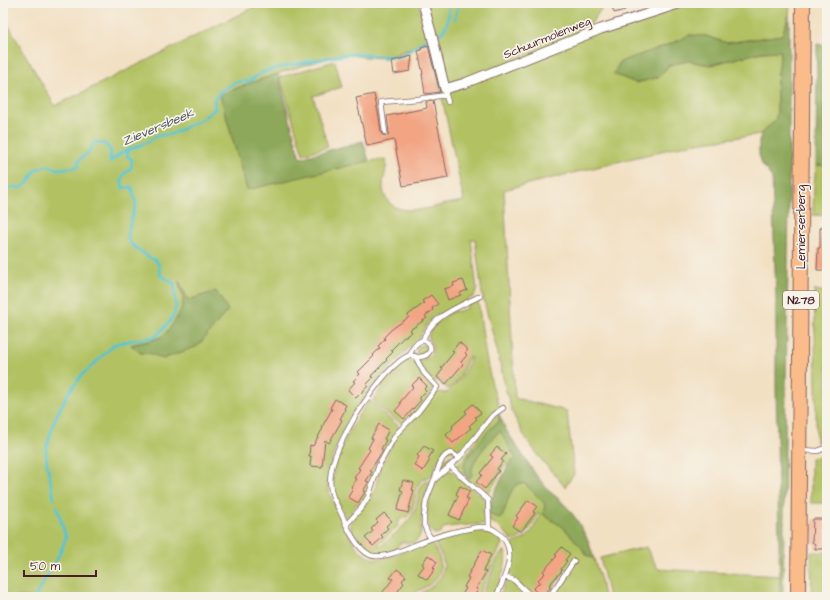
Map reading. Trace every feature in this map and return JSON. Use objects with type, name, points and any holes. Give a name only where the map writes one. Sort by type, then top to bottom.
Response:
[{"type":"main road","name":"Lemierserberg","points":[[798,597],[803,3]]},
{"type":"street","points":[[423,3],[445,92]]},
{"type":"street","name":"Schuurmolenweg","points":[[445,92],[459,85],[601,29],[681,3]]},
{"type":"lane","points":[[385,132],[381,102],[418,99],[445,92],[448,102]]},
{"type":"lane","points":[[346,525],[362,507],[368,497],[379,465],[395,436],[418,412],[438,387],[424,373],[412,356],[411,351],[414,345],[423,340],[426,331],[438,318],[480,296]]},
{"type":"lane","points":[[423,340],[429,345],[430,352],[421,358],[412,356],[403,358],[385,375],[361,407],[335,457],[332,473],[332,494],[346,525],[361,549],[371,556],[381,557],[389,555],[431,538],[463,530],[480,527],[489,527],[494,530],[503,537],[510,555],[505,577],[496,597]]},
{"type":"lane","points":[[434,480],[459,458],[490,418],[503,408]]},
{"type":"lane","points":[[799,450],[816,451],[827,447]]},
{"type":"lane","points":[[431,538],[424,525],[426,500],[442,458],[447,454],[452,453],[459,458]]},
{"type":"lane","points":[[451,466],[488,500],[489,527]]},
{"type":"lane","points":[[549,597],[574,561]]},
{"type":"lane","points":[[505,577],[514,580],[532,597]]},
{"type":"green space","points":[[262,3],[418,3],[430,38],[428,3],[605,3],[583,36],[680,3],[790,3],[789,15],[782,35],[727,43],[706,36],[689,35],[673,43],[620,62],[614,74],[636,83],[659,77],[669,65],[688,61],[710,65],[762,52],[781,50],[777,82],[777,113],[775,121],[762,134],[690,144],[504,190],[515,398],[567,411],[574,474],[565,487],[539,457],[523,434],[512,412],[482,294],[475,239],[471,239],[477,290],[475,295],[440,314],[437,314],[432,319],[425,327],[420,337],[393,365],[366,397],[343,431],[335,449],[328,478],[328,486],[334,504],[354,543],[363,553],[372,558],[381,559],[428,542],[431,543],[438,554],[440,559],[440,570],[438,575],[429,585],[411,597],[3,597],[3,16],[55,106]],"holes":[[[430,41],[464,201],[419,210],[400,209],[392,205],[386,199],[383,189],[386,159],[369,161],[247,189],[220,95],[250,83],[343,54],[387,58]],[[180,283],[188,301],[163,358],[149,353],[141,353],[131,345],[163,336],[177,318],[184,301]]]},
{"type":"green space","points":[[789,15],[789,203],[783,597],[780,597],[776,300],[772,178],[762,164],[759,155],[759,141],[762,132],[775,121],[777,113],[777,82],[781,51],[762,52],[710,65],[688,61],[669,65],[659,77],[636,83],[614,74],[620,62],[673,43],[689,35],[706,36],[727,43],[782,35]]},
{"type":"green space","points":[[817,44],[827,46],[827,166],[816,165]]},
{"type":"green space","points":[[335,61],[342,87],[313,96],[328,147],[303,154],[280,77]]},
{"type":"green space","points":[[278,74],[300,158],[363,141],[369,161],[247,190],[220,95]]},
{"type":"green space","points":[[816,165],[827,166],[827,216],[813,215]]},
{"type":"green space","points":[[179,281],[188,300],[216,291],[228,310],[198,346],[163,359],[149,353],[141,353],[131,345],[153,340],[163,335],[172,325],[179,313],[183,302]]},
{"type":"green space","points":[[814,290],[827,292],[827,440],[816,442],[816,381]]},
{"type":"green space","points":[[477,299],[488,367],[499,408],[490,416],[460,454],[453,451],[448,451],[441,456],[432,475],[422,480],[418,485],[414,505],[410,514],[406,518],[400,520],[398,526],[378,545],[380,547],[400,529],[413,514],[420,488],[429,480],[430,481],[423,501],[421,533],[417,541],[412,543],[403,542],[398,545],[395,550],[380,554],[372,553],[361,544],[355,536],[350,525],[351,521],[371,497],[381,466],[397,435],[414,419],[435,394],[439,392],[446,393],[458,382],[464,373],[471,358],[469,357],[458,380],[447,389],[441,383],[433,381],[418,360],[426,358],[432,352],[429,337],[433,327],[454,311],[467,308],[468,304]]},
{"type":"green space","points":[[425,345],[427,351],[423,355],[417,355],[416,353],[418,347]]},
{"type":"green space","points":[[408,360],[412,360],[415,363],[433,387],[429,396],[416,412],[404,424],[402,424],[382,410],[373,400],[382,387],[382,383],[397,366]]},
{"type":"green space","points":[[372,402],[381,412],[398,425],[399,428],[381,457],[378,457],[366,496],[361,506],[357,504],[352,510],[352,515],[347,520],[337,499],[333,486],[335,466],[355,422],[366,404]]},
{"type":"green space","points":[[498,413],[499,422],[474,448],[464,464],[464,474],[472,476],[473,466],[477,457],[500,431],[516,458],[508,465],[505,464],[491,490],[486,495],[457,469],[457,464],[465,456],[488,424]]},
{"type":"green space","points":[[499,414],[506,430],[536,475],[549,491],[568,508],[577,520],[588,540],[594,559],[586,555],[582,548],[563,527],[545,516],[543,513],[545,506],[544,503],[525,484],[520,483],[512,490],[500,518],[493,516],[489,512],[490,503],[494,493],[508,465],[516,458],[500,431],[477,457],[473,466],[472,474],[468,480],[464,470],[466,459],[486,433],[499,422]]},
{"type":"green space","points":[[827,455],[827,503],[811,503],[811,458]]},
{"type":"green space","points":[[449,456],[453,456],[454,460],[441,469],[445,459]]},
{"type":"green space","points":[[448,471],[452,471],[485,499],[486,506],[483,508],[483,512],[486,521],[484,524],[443,528],[441,533],[435,534],[428,526],[427,514],[429,500],[436,482]]},
{"type":"green space","points":[[521,482],[525,484],[544,503],[545,506],[543,513],[545,516],[563,527],[582,548],[586,555],[594,559],[601,580],[604,597],[550,597],[568,573],[573,572],[575,567],[573,565],[563,574],[546,597],[533,597],[509,574],[513,558],[512,546],[514,543],[530,534],[540,514],[538,513],[531,527],[526,533],[518,539],[512,541],[505,532],[490,522],[489,512],[493,516],[503,516],[511,491]]},
{"type":"green space","points":[[482,529],[494,533],[502,543],[478,597],[415,597],[434,585],[443,572],[443,560],[435,540]]},
{"type":"green space","points":[[646,547],[658,569],[780,576],[780,597],[609,597],[600,558]]},
{"type":"green space","points":[[503,551],[505,551],[506,557],[504,568],[493,597],[481,597],[497,560]]},
{"type":"green space","points":[[811,552],[827,552],[827,597],[812,597]]},
{"type":"green space","points":[[506,581],[513,582],[529,597],[499,597]]},
{"type":"building","points":[[611,3],[623,3],[625,10],[614,13]]},
{"type":"building","points":[[428,46],[440,92],[425,94],[423,74],[418,51],[422,50],[421,48]]},
{"type":"building","points":[[412,56],[410,71],[394,74],[392,61]]},
{"type":"building","points":[[374,94],[381,132],[382,135],[385,136],[388,135],[389,132],[387,116],[427,108],[426,102],[433,101],[448,178],[403,186],[394,140],[367,146],[356,98]]},
{"type":"building","points":[[820,228],[827,228],[827,270],[817,270],[818,248],[820,248]]},
{"type":"building","points":[[463,280],[467,290],[460,293],[461,295],[448,300],[444,289],[454,286],[453,283]]},
{"type":"building","points":[[431,295],[438,304],[425,316],[427,318],[410,330],[412,332],[403,338],[391,350],[393,352],[371,376],[373,378],[366,385],[368,386],[356,398],[348,390],[355,382],[353,381],[360,374],[358,372],[380,348],[378,346],[385,339],[384,337],[392,329],[409,317],[408,315],[424,303],[422,301]]},
{"type":"building","points":[[459,342],[468,350],[465,353],[467,355],[461,362],[463,364],[446,384],[437,377],[443,369],[441,368],[454,352],[452,351]]},
{"type":"building","points":[[419,378],[427,386],[424,389],[426,391],[419,398],[421,400],[404,419],[395,411],[401,404],[400,402],[413,387],[411,386]]},
{"type":"building","points":[[335,399],[346,405],[340,419],[342,420],[329,443],[325,440],[322,467],[310,466],[310,445],[313,446],[323,428],[322,427],[332,409],[330,408]]},
{"type":"building","points":[[473,404],[481,413],[475,417],[477,419],[469,426],[471,428],[453,443],[446,435],[453,428],[452,426],[467,413],[465,411]]},
{"type":"building","points":[[379,424],[389,430],[381,449],[383,450],[370,471],[372,472],[366,481],[369,482],[358,503],[348,497],[353,489],[351,487],[357,479],[354,478],[360,469],[358,468],[370,450],[368,448],[373,439],[371,438]]},
{"type":"building","points":[[424,446],[433,451],[428,459],[430,460],[423,471],[414,465],[419,457],[417,455]]},
{"type":"building","points":[[497,447],[506,454],[501,460],[503,461],[497,469],[499,471],[485,489],[476,482],[482,475],[480,473],[493,457],[490,455]]},
{"type":"building","points":[[403,480],[414,483],[412,490],[414,490],[408,513],[397,510],[403,491],[400,490]]},
{"type":"building","points":[[460,486],[470,491],[466,498],[469,499],[459,520],[449,515],[459,496],[456,494]]},
{"type":"building","points":[[528,500],[537,506],[533,512],[535,513],[521,532],[512,526],[518,518],[516,516]]},
{"type":"building","points":[[384,513],[392,521],[386,526],[388,528],[381,535],[383,537],[373,546],[365,538],[373,531],[371,529],[378,522],[376,520]]},
{"type":"building","points":[[813,519],[827,519],[827,549],[815,549],[815,544],[812,542]]},
{"type":"building","points":[[562,547],[570,554],[565,560],[567,561],[561,569],[562,571],[549,585],[551,587],[542,597],[533,589],[540,582],[538,580],[545,573],[543,571],[557,556],[555,555]]},
{"type":"building","points":[[482,550],[491,555],[483,571],[486,572],[476,589],[478,590],[474,597],[461,597],[469,578],[467,577]]},
{"type":"building","points":[[428,555],[437,562],[433,567],[435,569],[427,580],[418,574],[424,566],[422,564]]},
{"type":"building","points":[[397,569],[406,576],[402,581],[404,583],[398,591],[400,593],[396,597],[379,597],[393,579],[390,578]]},
{"type":"waterway","name":"Zieversbeek","points":[[435,36],[446,27],[449,3]]},
{"type":"waterway","points":[[455,19],[458,3]]},
{"type":"waterway","name":"Zieversbeek","points":[[3,189],[6,190],[13,187],[20,188],[28,183],[35,171],[39,168],[50,166],[57,169],[78,167],[78,161],[90,151],[95,142],[105,144],[111,151],[110,162],[121,153],[148,142],[156,136],[172,134],[202,119],[215,109],[214,100],[220,92],[236,82],[249,81],[261,73],[277,68],[342,55],[354,54],[396,57],[403,55],[428,39]]},
{"type":"waterway","points":[[54,499],[47,465],[46,449],[55,419],[67,395],[81,376],[115,344],[155,337],[170,321],[176,306],[174,283],[160,275],[159,265],[155,260],[132,245],[128,239],[128,232],[136,203],[132,187],[123,188],[122,185],[123,176],[131,168],[132,159],[127,156],[129,150]]},
{"type":"waterway","points":[[35,597],[59,555],[66,538],[57,507]]}]
